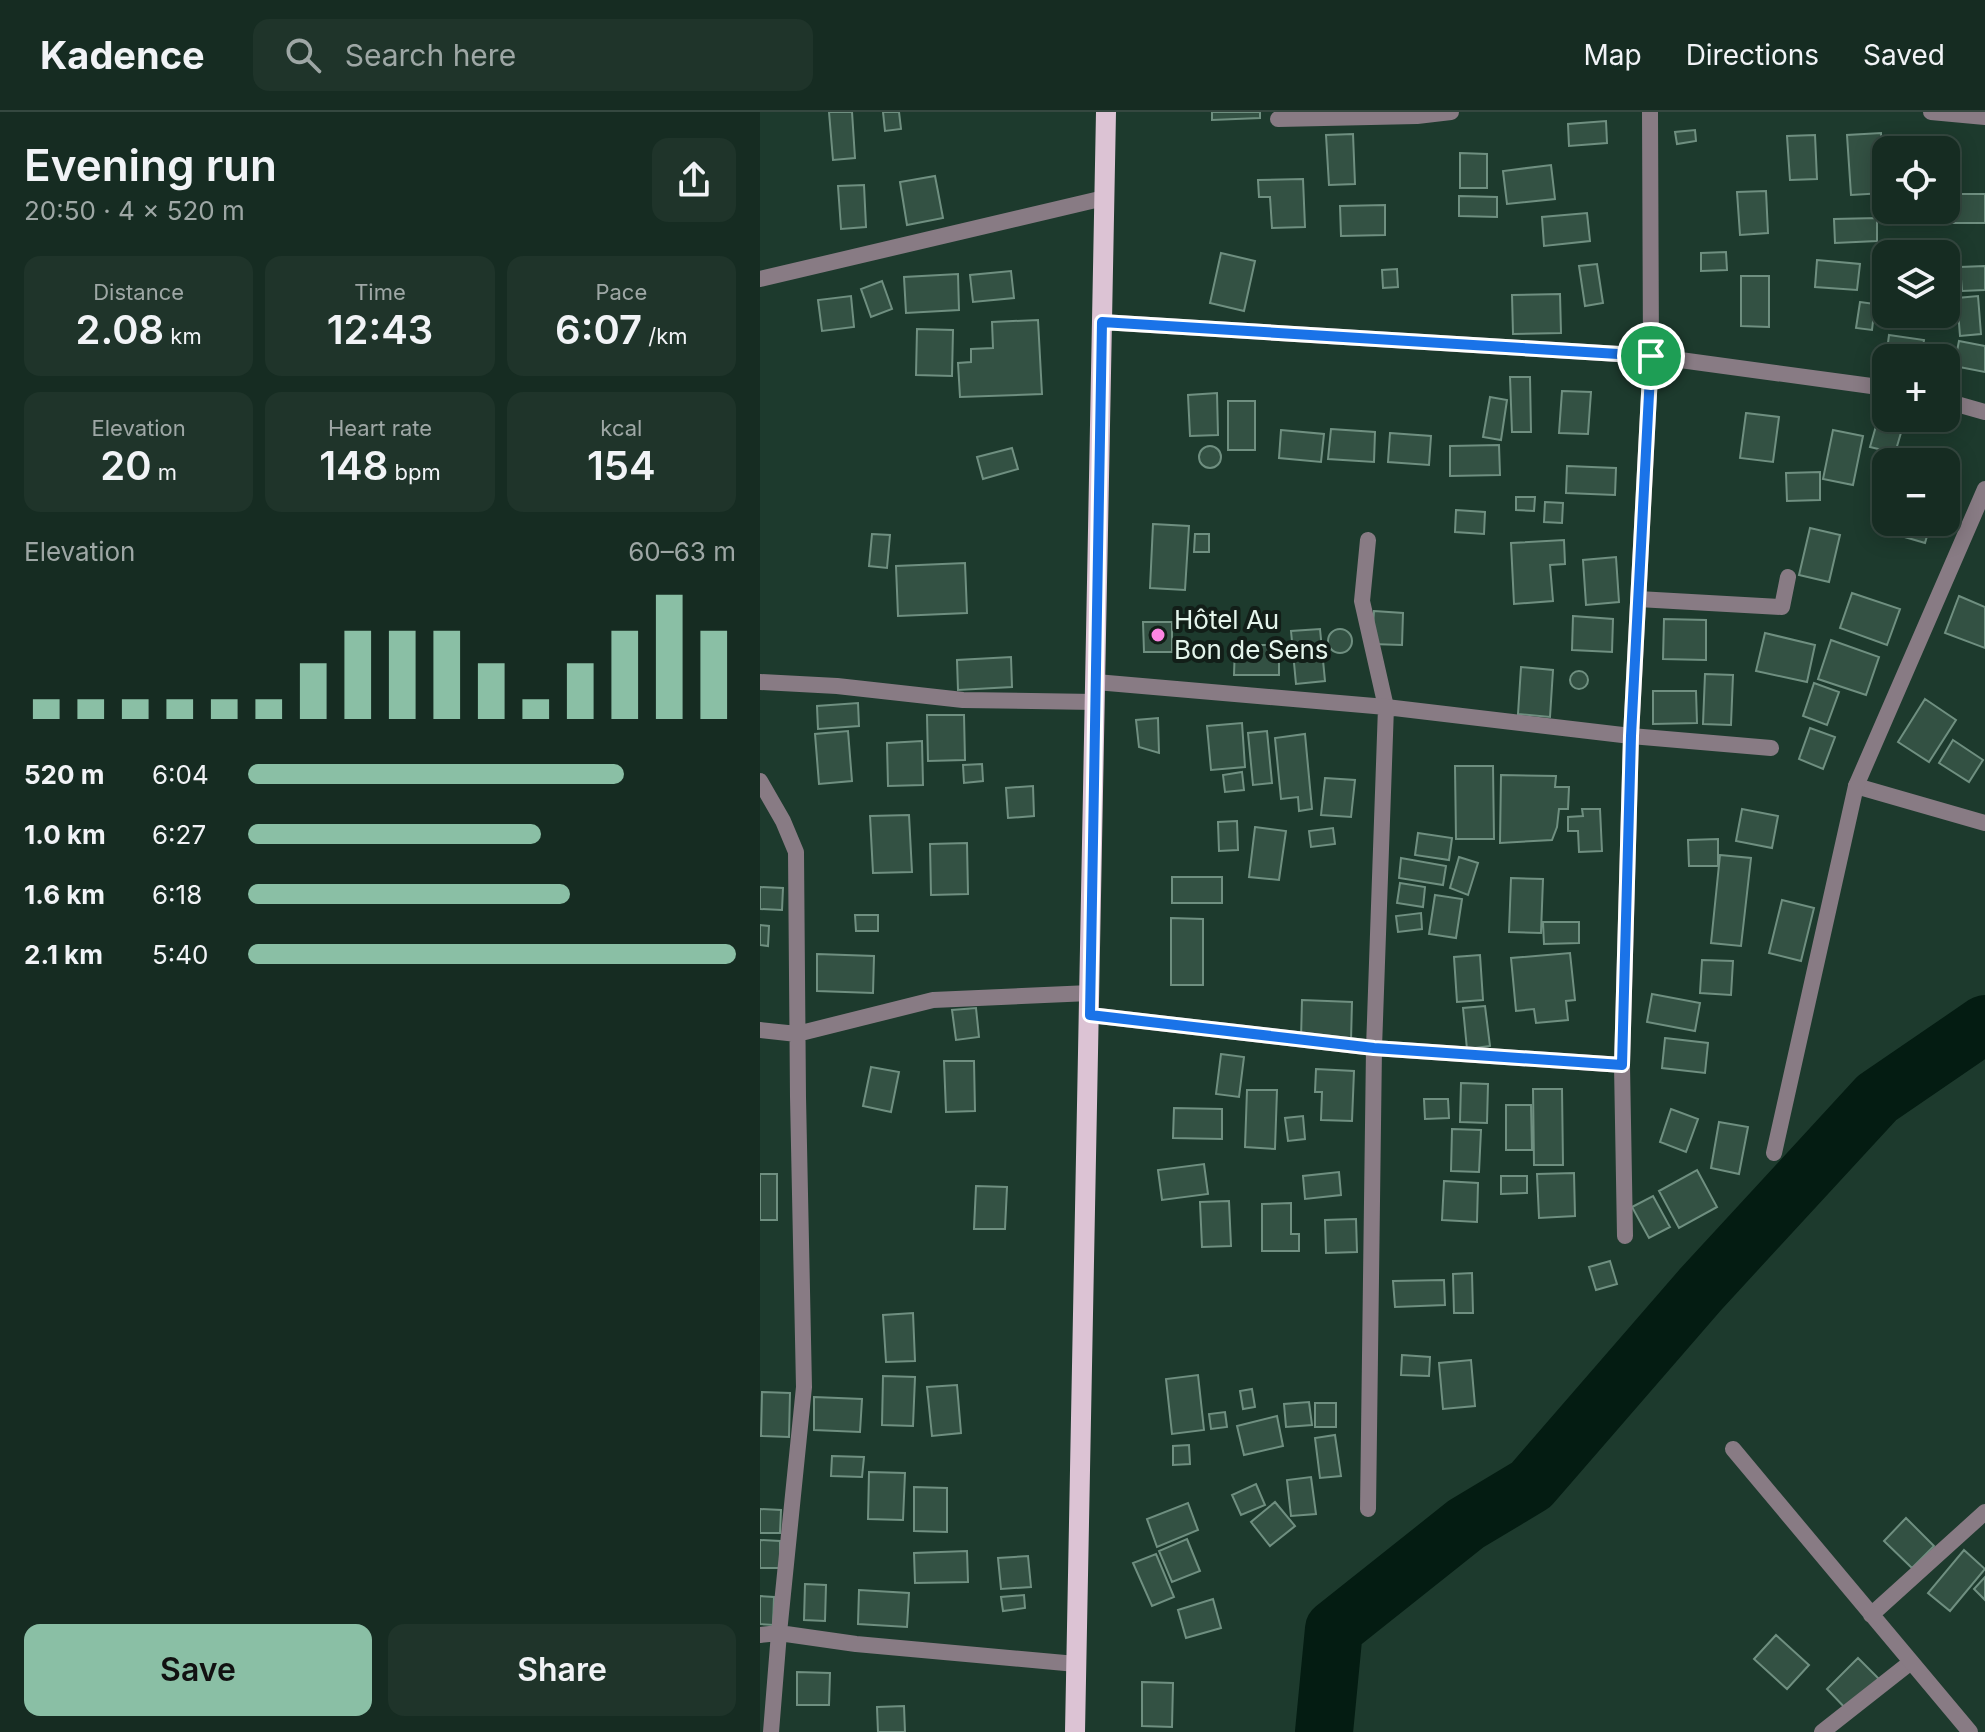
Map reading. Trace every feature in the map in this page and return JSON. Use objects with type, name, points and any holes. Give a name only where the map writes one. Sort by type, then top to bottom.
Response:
[{"type":"main road","points":[[1075,1732],[1106,112]]},
{"type":"street","points":[[1278,119],[1417,116],[1451,112]]},
{"type":"street","points":[[1625,1236],[1622,1065],[1631,736],[1651,356],[1650,112]]},
{"type":"street","points":[[1931,112],[1985,117]]},
{"type":"street","points":[[760,279],[1104,198]]},
{"type":"street","points":[[1102,322],[1651,356],[1872,386]]},
{"type":"street","points":[[1960,405],[1985,412]]},
{"type":"street","points":[[1774,1153],[1856,786],[1984,493]]},
{"type":"street","points":[[1368,540],[1362,601],[1386,707],[1374,1048],[1368,1509]]},
{"type":"street","points":[[1638,599],[1782,607],[1788,577]]},
{"type":"street","points":[[760,682],[837,686],[963,700],[1095,692],[1386,707],[1631,736],[1771,748]]},
{"type":"street","points":[[760,781],[783,821],[796,852],[804,1387],[771,1732]]},
{"type":"street","points":[[1856,786],[1985,823]]},
{"type":"street","points":[[760,1030],[797,1034],[933,1000],[1090,993]]},
{"type":"street","points":[[1090,1015],[1374,1048],[1622,1065]]},
{"type":"street","points":[[1733,1449],[1970,1732]]},
{"type":"street","points":[[1871,1615],[1985,1512]]},
{"type":"street","points":[[760,1635],[779,1633],[856,1644],[1076,1664]]},
{"type":"street","points":[[1822,1732],[1911,1662]]},
{"type":"building","points":[[829,112],[852,112],[855,158],[833,160]]},
{"type":"building","points":[[883,112],[899,112],[901,129],[885,131]]},
{"type":"building","points":[[1212,112],[1260,112],[1260,118],[1212,120]]},
{"type":"building","points":[[1606,121],[1607,143],[1569,146],[1568,124]]},
{"type":"building","points":[[1695,130],[1696,141],[1677,144],[1675,132]]},
{"type":"building","points":[[1881,133],[1881,136],[1872,136],[1872,194],[1851,195],[1847,135]]},
{"type":"building","points":[[1353,134],[1355,184],[1329,185],[1326,135]]},
{"type":"building","points":[[1815,135],[1817,179],[1790,180],[1787,136]]},
{"type":"building","points":[[1460,153],[1487,154],[1487,188],[1460,188]]},
{"type":"building","points":[[1551,165],[1555,199],[1507,204],[1503,171]]},
{"type":"building","points":[[935,176],[943,218],[907,225],[900,182]]},
{"type":"building","points":[[1303,179],[1305,227],[1272,228],[1270,197],[1259,197],[1258,180]]},
{"type":"building","points":[[864,185],[866,227],[841,229],[838,186]]},
{"type":"building","points":[[1766,191],[1768,233],[1740,235],[1737,192]]},
{"type":"building","points":[[1960,194],[1985,194],[1985,223],[1960,223]]},
{"type":"building","points":[[1459,196],[1497,197],[1497,217],[1459,216]]},
{"type":"building","points":[[1385,205],[1385,235],[1341,236],[1340,206]]},
{"type":"building","points":[[1587,213],[1590,241],[1544,246],[1542,217]]},
{"type":"building","points":[[1872,218],[1872,224],[1877,224],[1877,240],[1835,243],[1834,219]]},
{"type":"building","points":[[1726,252],[1727,270],[1701,271],[1701,253]]},
{"type":"building","points":[[1221,253],[1255,261],[1244,311],[1210,303]]},
{"type":"building","points":[[1817,260],[1860,264],[1857,290],[1815,287]]},
{"type":"building","points":[[1597,264],[1603,303],[1585,306],[1579,266]]},
{"type":"building","points":[[1985,266],[1985,290],[1962,291],[1960,267]]},
{"type":"building","points":[[1397,269],[1398,287],[1383,288],[1382,270]]},
{"type":"building","points":[[1011,271],[1014,298],[973,302],[970,275]]},
{"type":"building","points":[[958,274],[959,310],[906,313],[904,277]]},
{"type":"building","points":[[1741,276],[1769,276],[1769,327],[1741,326]]},
{"type":"building","points":[[882,281],[892,309],[871,317],[861,289]]},
{"type":"building","points":[[1560,294],[1561,333],[1513,334],[1512,295]]},
{"type":"building","points":[[851,296],[854,327],[822,331],[818,300]]},
{"type":"building","points":[[1978,296],[1981,334],[1960,336],[1960,298]]},
{"type":"building","points":[[1860,302],[1872,304],[1872,330],[1856,328]]},
{"type":"building","points":[[1038,320],[1042,394],[960,397],[958,363],[971,362],[971,349],[993,348],[992,322]]},
{"type":"building","points":[[917,329],[953,330],[952,376],[916,375]]},
{"type":"building","points":[[1889,335],[1924,340],[1923,344],[1888,344]]},
{"type":"building","points":[[1959,341],[1985,346],[1985,372],[1960,367]]},
{"type":"building","points":[[1510,377],[1530,377],[1531,432],[1512,432]]},
{"type":"building","points":[[1562,391],[1591,392],[1588,434],[1559,433]]},
{"type":"building","points":[[1217,393],[1218,435],[1190,436],[1188,395]]},
{"type":"building","points":[[1490,397],[1507,400],[1501,440],[1483,437]]},
{"type":"building","points":[[1228,401],[1255,401],[1255,450],[1228,450]]},
{"type":"building","points":[[1746,413],[1779,417],[1773,462],[1740,458]]},
{"type":"building","points":[[1331,429],[1375,432],[1374,462],[1328,459]]},
{"type":"building","points":[[1281,430],[1324,434],[1321,462],[1279,458]]},
{"type":"building","points":[[1833,430],[1863,436],[1853,485],[1823,479]]},
{"type":"building","points":[[1874,432],[1901,432],[1896,448],[1870,447]]},
{"type":"building","points":[[1390,433],[1431,436],[1429,465],[1388,462]]},
{"type":"building","points":[[1499,445],[1500,475],[1450,476],[1450,446]]},
{"type":"building","points":[[1210,446],[1218,449],[1221,457],[1218,465],[1210,468],[1202,465],[1199,457],[1202,449]]},
{"type":"building","points":[[1012,448],[1018,469],[983,479],[977,457]]},
{"type":"building","points":[[1567,466],[1616,468],[1615,495],[1566,493]]},
{"type":"building","points":[[1820,472],[1820,500],[1787,501],[1786,473]]},
{"type":"building","points":[[1516,497],[1535,497],[1534,511],[1516,510]]},
{"type":"building","points":[[1545,502],[1563,503],[1562,523],[1544,522]]},
{"type":"building","points":[[1456,510],[1485,512],[1484,534],[1455,532]]},
{"type":"building","points":[[1153,524],[1189,526],[1185,590],[1150,588]]},
{"type":"building","points":[[1810,528],[1840,535],[1829,582],[1799,575]]},
{"type":"building","points":[[872,534],[890,535],[887,568],[869,566]]},
{"type":"building","points":[[1195,534],[1209,534],[1209,552],[1194,552]]},
{"type":"building","points":[[1901,536],[1927,536],[1925,543]]},
{"type":"building","points":[[1564,540],[1565,564],[1550,565],[1553,601],[1514,604],[1511,543]]},
{"type":"building","points":[[1616,557],[1619,602],[1586,605],[1583,560]]},
{"type":"building","points":[[965,563],[967,613],[898,616],[896,566]]},
{"type":"building","points":[[1852,593],[1900,609],[1887,645],[1840,628]]},
{"type":"building","points":[[1959,596],[1985,607],[1985,648],[1945,633]]},
{"type":"building","points":[[1374,611],[1403,613],[1402,645],[1372,644]]},
{"type":"building","points":[[1573,616],[1613,619],[1612,652],[1572,650]]},
{"type":"building","points":[[1664,619],[1706,620],[1706,660],[1663,659]]},
{"type":"building","points":[[1143,622],[1172,622],[1172,652],[1144,652]]},
{"type":"building","points":[[1320,629],[1325,681],[1296,684],[1291,631]]},
{"type":"building","points":[[1340,629],[1348,633],[1352,641],[1348,649],[1340,653],[1332,649],[1328,641],[1332,633]]},
{"type":"building","points":[[1765,633],[1815,645],[1807,682],[1756,671]]},
{"type":"building","points":[[1831,640],[1879,657],[1866,695],[1818,679]]},
{"type":"building","points":[[1235,645],[1279,645],[1279,675],[1234,675]]},
{"type":"building","points":[[1011,657],[1012,687],[958,690],[957,660]]},
{"type":"building","points":[[1521,667],[1553,670],[1550,717],[1518,714]]},
{"type":"building","points":[[1579,671],[1588,680],[1579,689],[1570,680]]},
{"type":"building","points":[[1705,674],[1733,675],[1731,725],[1703,724]]},
{"type":"building","points":[[1814,683],[1839,692],[1827,725],[1803,716]]},
{"type":"building","points":[[1653,691],[1696,691],[1697,723],[1653,724]]},
{"type":"building","points":[[1925,699],[1956,720],[1929,762],[1898,742]]},
{"type":"building","points":[[858,703],[859,726],[818,729],[817,706]]},
{"type":"building","points":[[927,715],[964,715],[965,760],[928,761]]},
{"type":"building","points":[[1158,718],[1159,753],[1139,747],[1136,720]]},
{"type":"building","points":[[1242,723],[1245,767],[1211,770],[1207,726]]},
{"type":"building","points":[[1810,728],[1835,737],[1823,769],[1799,759]]},
{"type":"building","points":[[848,731],[852,781],[819,784],[815,734]]},
{"type":"building","points":[[1267,731],[1272,783],[1253,785],[1248,733]]},
{"type":"building","points":[[1305,734],[1312,809],[1299,811],[1298,797],[1281,799],[1275,738]]},
{"type":"building","points":[[1953,740],[1983,760],[1969,782],[1939,763]]},
{"type":"building","points":[[922,741],[923,785],[888,786],[887,743]]},
{"type":"building","points":[[982,764],[983,781],[964,783],[963,765]]},
{"type":"building","points":[[1455,766],[1493,766],[1494,839],[1456,839]]},
{"type":"building","points":[[1242,772],[1244,790],[1225,792],[1223,775]]},
{"type":"building","points":[[1501,775],[1556,776],[1555,787],[1569,787],[1568,809],[1559,809],[1552,840],[1500,843]]},
{"type":"building","points":[[1325,778],[1355,780],[1351,817],[1321,815]]},
{"type":"building","points":[[1033,786],[1034,816],[1008,818],[1006,788]]},
{"type":"building","points":[[1582,809],[1600,809],[1602,851],[1579,852],[1578,831],[1568,831],[1568,817],[1583,816]]},
{"type":"building","points":[[1742,809],[1778,816],[1772,848],[1736,841]]},
{"type":"building","points":[[909,815],[912,872],[873,873],[870,816]]},
{"type":"building","points":[[1237,821],[1238,850],[1219,851],[1218,822]]},
{"type":"building","points":[[1255,827],[1286,831],[1279,880],[1249,877]]},
{"type":"building","points":[[1333,828],[1335,844],[1311,847],[1309,831]]},
{"type":"building","points":[[1418,833],[1452,838],[1449,860],[1415,855]]},
{"type":"building","points":[[1718,839],[1718,866],[1689,866],[1688,840]]},
{"type":"building","points":[[967,843],[968,894],[931,895],[930,844]]},
{"type":"building","points":[[1720,855],[1751,858],[1741,946],[1711,943]]},
{"type":"building","points":[[1459,857],[1478,863],[1468,895],[1450,888]]},
{"type":"building","points":[[1401,858],[1446,866],[1443,885],[1399,878]]},
{"type":"building","points":[[1172,877],[1222,877],[1222,903],[1172,903]]},
{"type":"building","points":[[1511,878],[1543,879],[1541,933],[1509,932]]},
{"type":"building","points":[[1400,883],[1425,887],[1423,907],[1397,903]]},
{"type":"building","points":[[760,887],[783,888],[782,910],[760,909]]},
{"type":"building","points":[[1435,895],[1462,899],[1456,938],[1429,934]]},
{"type":"building","points":[[1782,900],[1814,908],[1801,961],[1769,953]]},
{"type":"building","points":[[1421,913],[1422,929],[1398,932],[1396,916]]},
{"type":"building","points":[[855,915],[878,915],[878,931],[856,931]]},
{"type":"building","points":[[1171,918],[1203,919],[1203,985],[1171,985]]},
{"type":"building","points":[[1543,922],[1579,922],[1579,943],[1544,944]]},
{"type":"building","points":[[760,925],[769,926],[768,946],[760,945]]},
{"type":"building","points":[[1570,953],[1575,1000],[1566,1001],[1568,1020],[1536,1023],[1534,1009],[1516,1011],[1511,958]]},
{"type":"building","points":[[817,954],[874,956],[873,993],[817,991]]},
{"type":"building","points":[[1480,955],[1483,1000],[1457,1002],[1454,957]]},
{"type":"building","points":[[1702,960],[1733,961],[1731,995],[1700,993]]},
{"type":"building","points":[[1652,994],[1700,1003],[1695,1031],[1647,1022]]},
{"type":"building","points":[[1302,1000],[1352,1002],[1351,1041],[1301,1039]]},
{"type":"building","points":[[1485,1006],[1490,1046],[1467,1049],[1463,1008]]},
{"type":"building","points":[[976,1008],[979,1037],[956,1040],[952,1010]]},
{"type":"building","points":[[1665,1038],[1708,1043],[1705,1073],[1662,1068]]},
{"type":"building","points":[[1221,1054],[1244,1057],[1239,1097],[1216,1094]]},
{"type":"building","points":[[944,1061],[974,1061],[975,1111],[946,1112]]},
{"type":"building","points":[[871,1067],[899,1072],[891,1112],[863,1106]]},
{"type":"building","points":[[1316,1069],[1354,1071],[1352,1121],[1321,1120],[1322,1092],[1315,1092]]},
{"type":"building","points":[[1461,1083],[1488,1084],[1487,1123],[1460,1122]]},
{"type":"building","points":[[1533,1089],[1562,1089],[1563,1165],[1534,1165]]},
{"type":"building","points":[[1247,1090],[1277,1090],[1275,1149],[1245,1147]]},
{"type":"building","points":[[1424,1099],[1448,1099],[1449,1118],[1425,1119]]},
{"type":"building","points":[[1506,1105],[1531,1105],[1532,1150],[1506,1150]]},
{"type":"building","points":[[1174,1108],[1222,1109],[1222,1139],[1173,1138]]},
{"type":"building","points":[[1671,1109],[1698,1119],[1686,1152],[1660,1142]]},
{"type":"building","points":[[1303,1116],[1305,1139],[1288,1141],[1285,1118]]},
{"type":"building","points":[[1719,1122],[1748,1127],[1739,1174],[1711,1168]]},
{"type":"building","points":[[1452,1129],[1481,1130],[1479,1172],[1451,1171]]},
{"type":"building","points":[[1204,1164],[1208,1194],[1162,1200],[1158,1170]]},
{"type":"building","points":[[1697,1170],[1717,1207],[1679,1228],[1659,1191]]},
{"type":"building","points":[[1339,1172],[1341,1195],[1305,1199],[1303,1176]]},
{"type":"building","points":[[1574,1173],[1575,1216],[1539,1218],[1537,1174]]},
{"type":"building","points":[[760,1174],[777,1174],[777,1220],[760,1220]]},
{"type":"building","points":[[1501,1176],[1527,1176],[1527,1193],[1501,1194]]},
{"type":"building","points":[[1444,1181],[1478,1183],[1477,1222],[1442,1220]]},
{"type":"building","points":[[976,1186],[1007,1187],[1005,1229],[974,1229]]},
{"type":"building","points":[[1653,1196],[1670,1227],[1649,1238],[1632,1207]]},
{"type":"building","points":[[1229,1201],[1231,1246],[1202,1247],[1200,1202]]},
{"type":"building","points":[[1291,1203],[1291,1234],[1299,1234],[1299,1251],[1262,1251],[1262,1204]]},
{"type":"building","points":[[1356,1219],[1357,1252],[1326,1253],[1325,1220]]},
{"type":"building","points":[[1610,1261],[1617,1284],[1596,1290],[1589,1267]]},
{"type":"building","points":[[1472,1273],[1473,1313],[1454,1313],[1453,1274]]},
{"type":"building","points":[[1444,1280],[1445,1305],[1395,1307],[1393,1281]]},
{"type":"building","points":[[913,1313],[915,1361],[886,1362],[883,1315]]},
{"type":"building","points":[[1402,1355],[1430,1357],[1429,1376],[1401,1375]]},
{"type":"building","points":[[1471,1360],[1475,1406],[1443,1409],[1439,1363]]},
{"type":"building","points":[[1198,1375],[1204,1430],[1172,1434],[1166,1379]]},
{"type":"building","points":[[883,1376],[915,1377],[913,1426],[882,1425]]},
{"type":"building","points":[[957,1385],[961,1433],[932,1436],[927,1387]]},
{"type":"building","points":[[1252,1389],[1255,1407],[1243,1409],[1240,1391]]},
{"type":"building","points":[[762,1392],[790,1393],[789,1437],[761,1436]]},
{"type":"building","points":[[814,1397],[862,1399],[860,1432],[814,1430]]},
{"type":"building","points":[[1309,1402],[1312,1425],[1286,1427],[1284,1404]]},
{"type":"building","points":[[1315,1403],[1336,1403],[1336,1427],[1315,1427]]},
{"type":"building","points":[[1225,1412],[1227,1427],[1211,1429],[1209,1414]]},
{"type":"building","points":[[1277,1416],[1283,1446],[1244,1455],[1237,1426]]},
{"type":"building","points":[[1335,1435],[1341,1476],[1320,1478],[1315,1438]]},
{"type":"building","points":[[1189,1445],[1190,1464],[1173,1465],[1173,1446]]},
{"type":"building","points":[[832,1456],[864,1457],[862,1477],[831,1476]]},
{"type":"building","points":[[869,1472],[905,1473],[903,1520],[868,1519]]},
{"type":"building","points":[[1311,1477],[1316,1514],[1291,1516],[1287,1480]]},
{"type":"building","points":[[1256,1484],[1265,1505],[1241,1515],[1232,1495]]},
{"type":"building","points":[[914,1487],[947,1488],[947,1532],[914,1531]]},
{"type":"building","points":[[1275,1502],[1295,1526],[1270,1546],[1251,1522]]},
{"type":"building","points":[[1188,1503],[1198,1530],[1157,1547],[1147,1519]]},
{"type":"building","points":[[760,1509],[781,1510],[780,1533],[760,1533]]},
{"type":"building","points":[[1906,1518],[1934,1546],[1912,1568],[1884,1541]]},
{"type":"building","points":[[1187,1539],[1200,1571],[1172,1582],[1159,1551]]},
{"type":"building","points":[[760,1540],[780,1541],[780,1568],[760,1568]]},
{"type":"building","points":[[1964,1550],[1985,1569],[1950,1611],[1928,1593]]},
{"type":"building","points":[[967,1551],[968,1582],[915,1583],[914,1553]]},
{"type":"building","points":[[1156,1554],[1174,1597],[1152,1606],[1133,1563]]},
{"type":"building","points":[[1028,1556],[1031,1587],[1001,1589],[998,1558]]},
{"type":"building","points":[[1985,1577],[1985,1600],[1974,1589]]},
{"type":"building","points":[[805,1584],[826,1585],[825,1621],[804,1620]]},
{"type":"building","points":[[859,1590],[909,1593],[907,1627],[858,1624]]},
{"type":"building","points":[[1024,1595],[1025,1608],[1003,1611],[1001,1597]]},
{"type":"building","points":[[760,1596],[774,1597],[773,1625],[760,1624]]},
{"type":"building","points":[[1213,1599],[1221,1628],[1186,1638],[1178,1610]]},
{"type":"building","points":[[1776,1635],[1809,1665],[1787,1689],[1754,1659]]},
{"type":"building","points":[[1858,1658],[1880,1680],[1849,1712],[1827,1689]]},
{"type":"building","points":[[797,1672],[830,1673],[829,1705],[797,1705]]},
{"type":"building","points":[[1142,1682],[1173,1683],[1172,1727],[1142,1726]]},
{"type":"building","points":[[904,1706],[905,1732],[878,1732],[877,1707]]},
{"type":"waterway","points":[[1324,1732],[1334,1629],[1466,1524],[1531,1485],[1701,1289],[1877,1098],[1985,1024]]},
{"type":"place","name":"Hôtel Au Bon de Sens","points":[[1158,635]]},
{"type":"route","points":[[1102,322],[1651,356],[1631,736],[1622,1065],[1374,1048],[1090,1015],[1102,322]]}]
